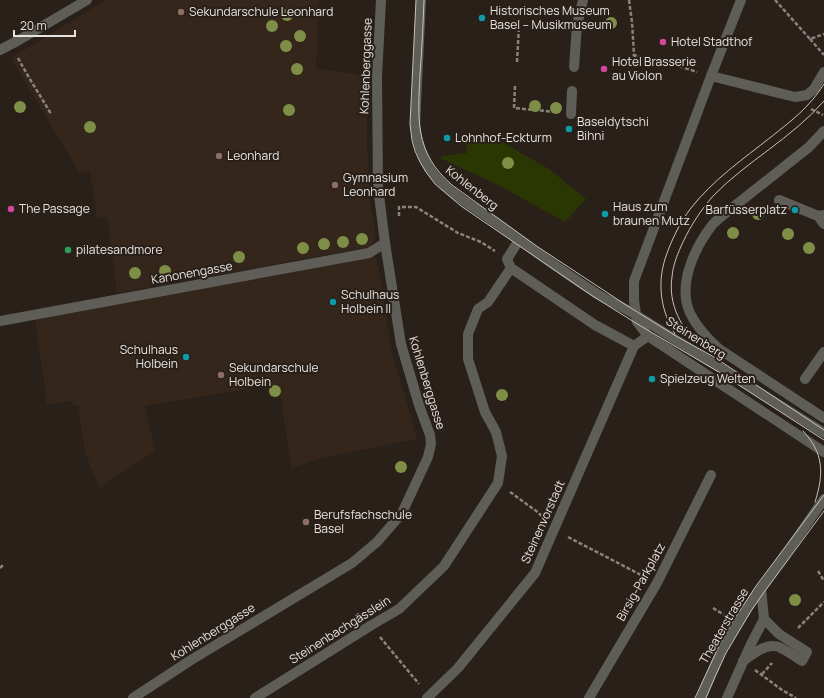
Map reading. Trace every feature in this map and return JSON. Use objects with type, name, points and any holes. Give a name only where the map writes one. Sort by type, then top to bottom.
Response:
[{"type":"street","points":[[0,50],[87,0]]},
{"type":"street","name":"Kohlenberggasse","points":[[133,698],[191,660],[352,563],[376,542],[402,513],[428,457],[431,444],[430,435],[419,406],[401,344],[378,187],[377,77],[381,0]]},
{"type":"street","name":"Kohlenberg","points":[[421,0],[415,125],[417,138],[424,158],[430,168],[449,190],[519,240],[598,294],[636,315]]},
{"type":"street","points":[[574,67],[578,26],[583,0]]},
{"type":"street","points":[[509,263],[595,325],[634,346],[648,336],[636,322],[634,280],[741,0]]},
{"type":"street","points":[[711,76],[795,97],[807,95],[814,89],[824,72]]},
{"type":"street","points":[[570,114],[572,91]]},
{"type":"street","name":"Steinenberg","points":[[824,131],[809,147],[714,223],[697,248],[691,262],[686,284],[687,300],[690,312],[705,336],[719,350],[824,418]]},
{"type":"street","points":[[779,200],[822,218]]},
{"type":"street","name":"Steinenbachgässlein","points":[[255,698],[370,626],[399,610],[444,566],[498,483],[502,456],[496,432],[485,412],[468,359],[468,334],[478,308],[488,302],[509,263],[519,240]]},
{"type":"street","name":"Kanonengasse","points":[[0,321],[369,253],[385,243]]},
{"type":"street","points":[[623,307],[634,300]]},
{"type":"street","name":"Steinenberg","points":[[636,315],[824,433]]},
{"type":"street","name":"Steinenberg","points":[[648,336],[824,452]]},
{"type":"street","name":"Steinenvorstadt","points":[[428,697],[458,668],[535,573],[634,346]]},
{"type":"street","points":[[805,379],[824,352]]},
{"type":"street","name":"Birsig-Parkplatz","points":[[588,698],[657,583],[711,475]]},
{"type":"street","name":"Theaterstrasse","points":[[701,698],[722,649],[761,588],[824,499]]},
{"type":"street","name":"Theaterstrasse","points":[[761,588],[764,619]]},
{"type":"street","points":[[727,698],[743,661],[764,619],[779,634],[807,652],[802,660],[775,646],[766,647],[755,652],[743,661]]},
{"type":"path","points":[[629,0],[634,55],[631,62]]},
{"type":"path","points":[[775,0],[824,55]]},
{"type":"path","points":[[517,62],[519,26]]},
{"type":"path","points":[[810,39],[824,34]]},
{"type":"path","points":[[15,52],[51,114]]},
{"type":"path","points":[[634,55],[711,76]]},
{"type":"path","points":[[515,86],[514,108],[570,114]]},
{"type":"path","points":[[398,219],[399,207],[416,207],[458,233],[481,242],[509,263]]},
{"type":"path","points":[[498,483],[539,513]]},
{"type":"path","points":[[554,530],[657,583]]},
{"type":"path","points":[[0,568],[4,564]]},
{"type":"path","points":[[818,571],[824,581]]},
{"type":"path","points":[[370,626],[428,697]]},
{"type":"path","points":[[743,661],[782,690],[796,698]]},
{"type":"shaded area","name":"Leonhard","points":[[106,0],[319,0],[316,69],[367,75],[367,142],[370,200],[376,237],[370,247],[117,293],[107,217],[97,218],[90,171],[79,172],[11,58]]},
{"type":"shaded area","name":"Sekundarschule Holbein","points":[[373,256],[377,259],[392,353],[417,439],[322,458],[291,468],[279,384],[145,406],[155,451],[99,488],[85,452],[78,405],[73,406],[72,401],[47,405],[35,317]]},
{"type":"green space","points":[[494,137],[549,169],[586,199],[565,222],[500,186],[440,158],[443,156],[467,153],[466,140]]},
{"type":"tram line","points":[[416,0],[410,124],[415,151],[426,172],[435,184],[461,206],[591,295],[717,371],[824,440]]},
{"type":"tram line","points":[[424,0],[419,90],[419,120],[425,147],[431,160],[440,173],[452,185],[538,247],[626,305],[676,336],[714,357],[824,430]]},
{"type":"tram line","points":[[675,334],[666,316],[662,298],[661,278],[667,252],[683,219],[709,188],[800,113],[824,84]]},
{"type":"tram line","points":[[701,347],[687,332],[682,324],[674,306],[672,297],[671,287],[673,268],[686,236],[704,207],[726,183],[798,127],[824,101]]},
{"type":"tram line","points":[[803,431],[815,447],[820,464],[820,482],[815,502]]},
{"type":"tram line","points":[[695,698],[718,648],[733,621],[756,586],[824,495]]},
{"type":"tram line","points":[[706,698],[726,653],[751,611],[824,511]]},
{"type":"place","name":"Sekundarschule Leonhard","points":[[181,12]]},
{"type":"place","name":"Historisches Museum Basel – Musikmuseum","points":[[482,18]]},
{"type":"place","name":"Hotel Stadthof","points":[[663,42]]},
{"type":"place","name":"Hotel Brasserie au Violon","points":[[604,69]]},
{"type":"place","name":"Baseldytschi Bihni","points":[[569,129]]},
{"type":"place","name":"Lohnhof-Eckturm","points":[[447,138]]},
{"type":"place","name":"Leonhard","points":[[219,156]]},
{"type":"place","name":"Gymnasium Leonhard","points":[[335,185]]},
{"type":"place","name":"The Passage","points":[[11,209]]},
{"type":"place","name":"Barfüsserplatz","points":[[795,210]]},
{"type":"place","name":"Haus zum braunen Mutz","points":[[605,214]]},
{"type":"place","name":"pilatesandmore","points":[[68,250]]},
{"type":"place","name":"Schulhaus Holbein II","points":[[333,302]]},
{"type":"place","name":"Schulhaus Holbein","points":[[186,357]]},
{"type":"place","name":"Sekundarschule Holbein","points":[[221,375]]},
{"type":"place","name":"Spielzeug Welten","points":[[652,379]]},
{"type":"place","name":"Berufsfachschule Basel","points":[[306,522]]}]
